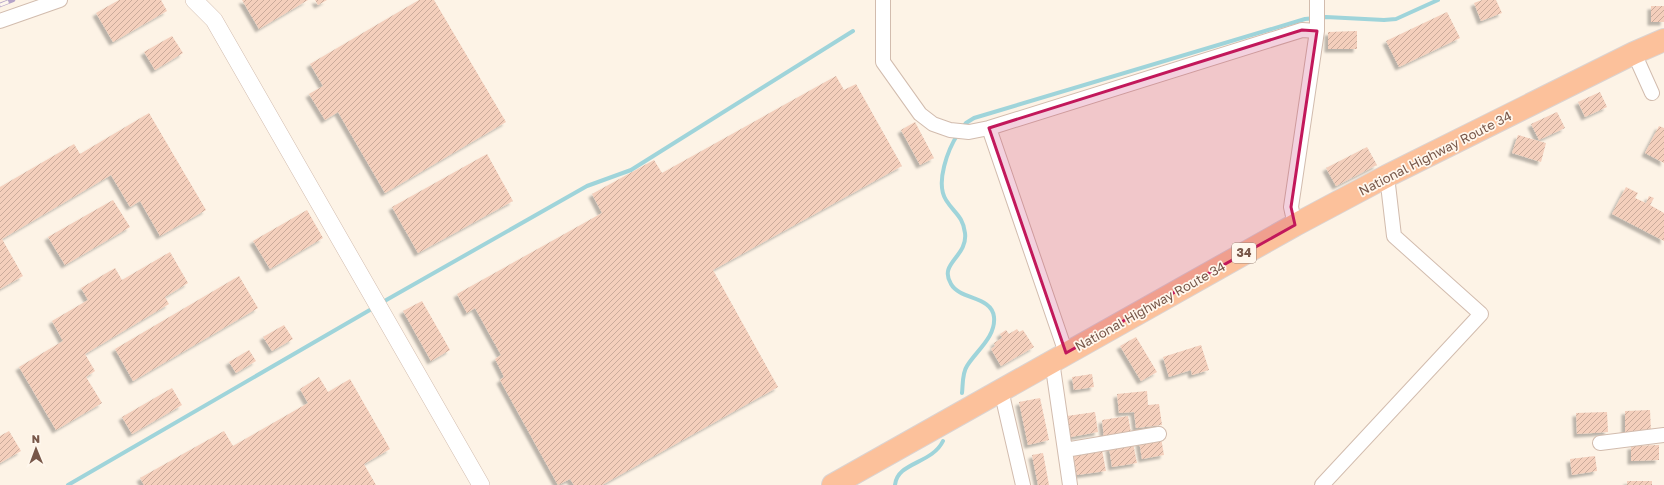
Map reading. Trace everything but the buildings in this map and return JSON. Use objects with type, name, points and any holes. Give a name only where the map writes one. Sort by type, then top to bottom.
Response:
[{"type":"highway","name":"National Highway Route 34","points":[[833,485],[1295,225],[1387,176],[1634,53],[1664,40]]},
{"type":"street","points":[[0,21],[60,0]]},
{"type":"street","points":[[194,0],[214,20],[481,485]]},
{"type":"street","points":[[883,0],[883,62],[920,114],[933,124],[950,130],[969,132],[989,128],[1302,30],[1317,31]]},
{"type":"street","points":[[1295,225],[1291,207],[1317,31],[1317,4]]},
{"type":"street","points":[[1634,53],[1652,93]]},
{"type":"street","points":[[989,128],[1059,357],[1065,450],[1070,485]]},
{"type":"street","points":[[1322,485],[1481,314],[1394,236],[1387,176]]},
{"type":"street","points":[[1001,390],[1023,485]]},
{"type":"street","points":[[1065,450],[1159,434]]},
{"type":"street","points":[[1600,443],[1664,435]]},
{"type":"highlighted area","points":[[1302,30],[1317,31],[1291,207],[1295,225],[1066,353],[989,128]]},
{"type":"waterway","points":[[962,128],[966,123],[974,118],[1305,19],[1326,17],[1384,20],[1396,19],[1438,0]]},
{"type":"waterway","points":[[381,303],[587,186],[631,170],[853,31]]},
{"type":"waterway","points":[[958,134],[950,148],[944,166],[942,185],[946,200],[962,222],[965,233],[965,241],[948,271],[948,277],[955,289],[988,305],[992,310],[994,317],[994,324],[989,337],[965,369],[962,393]]},
{"type":"waterway","points":[[68,485],[375,307]]},
{"type":"waterway","points":[[895,485],[897,477],[902,472],[938,449],[943,441]]},
{"type":"railway","points":[[0,5],[13,0]]}]
